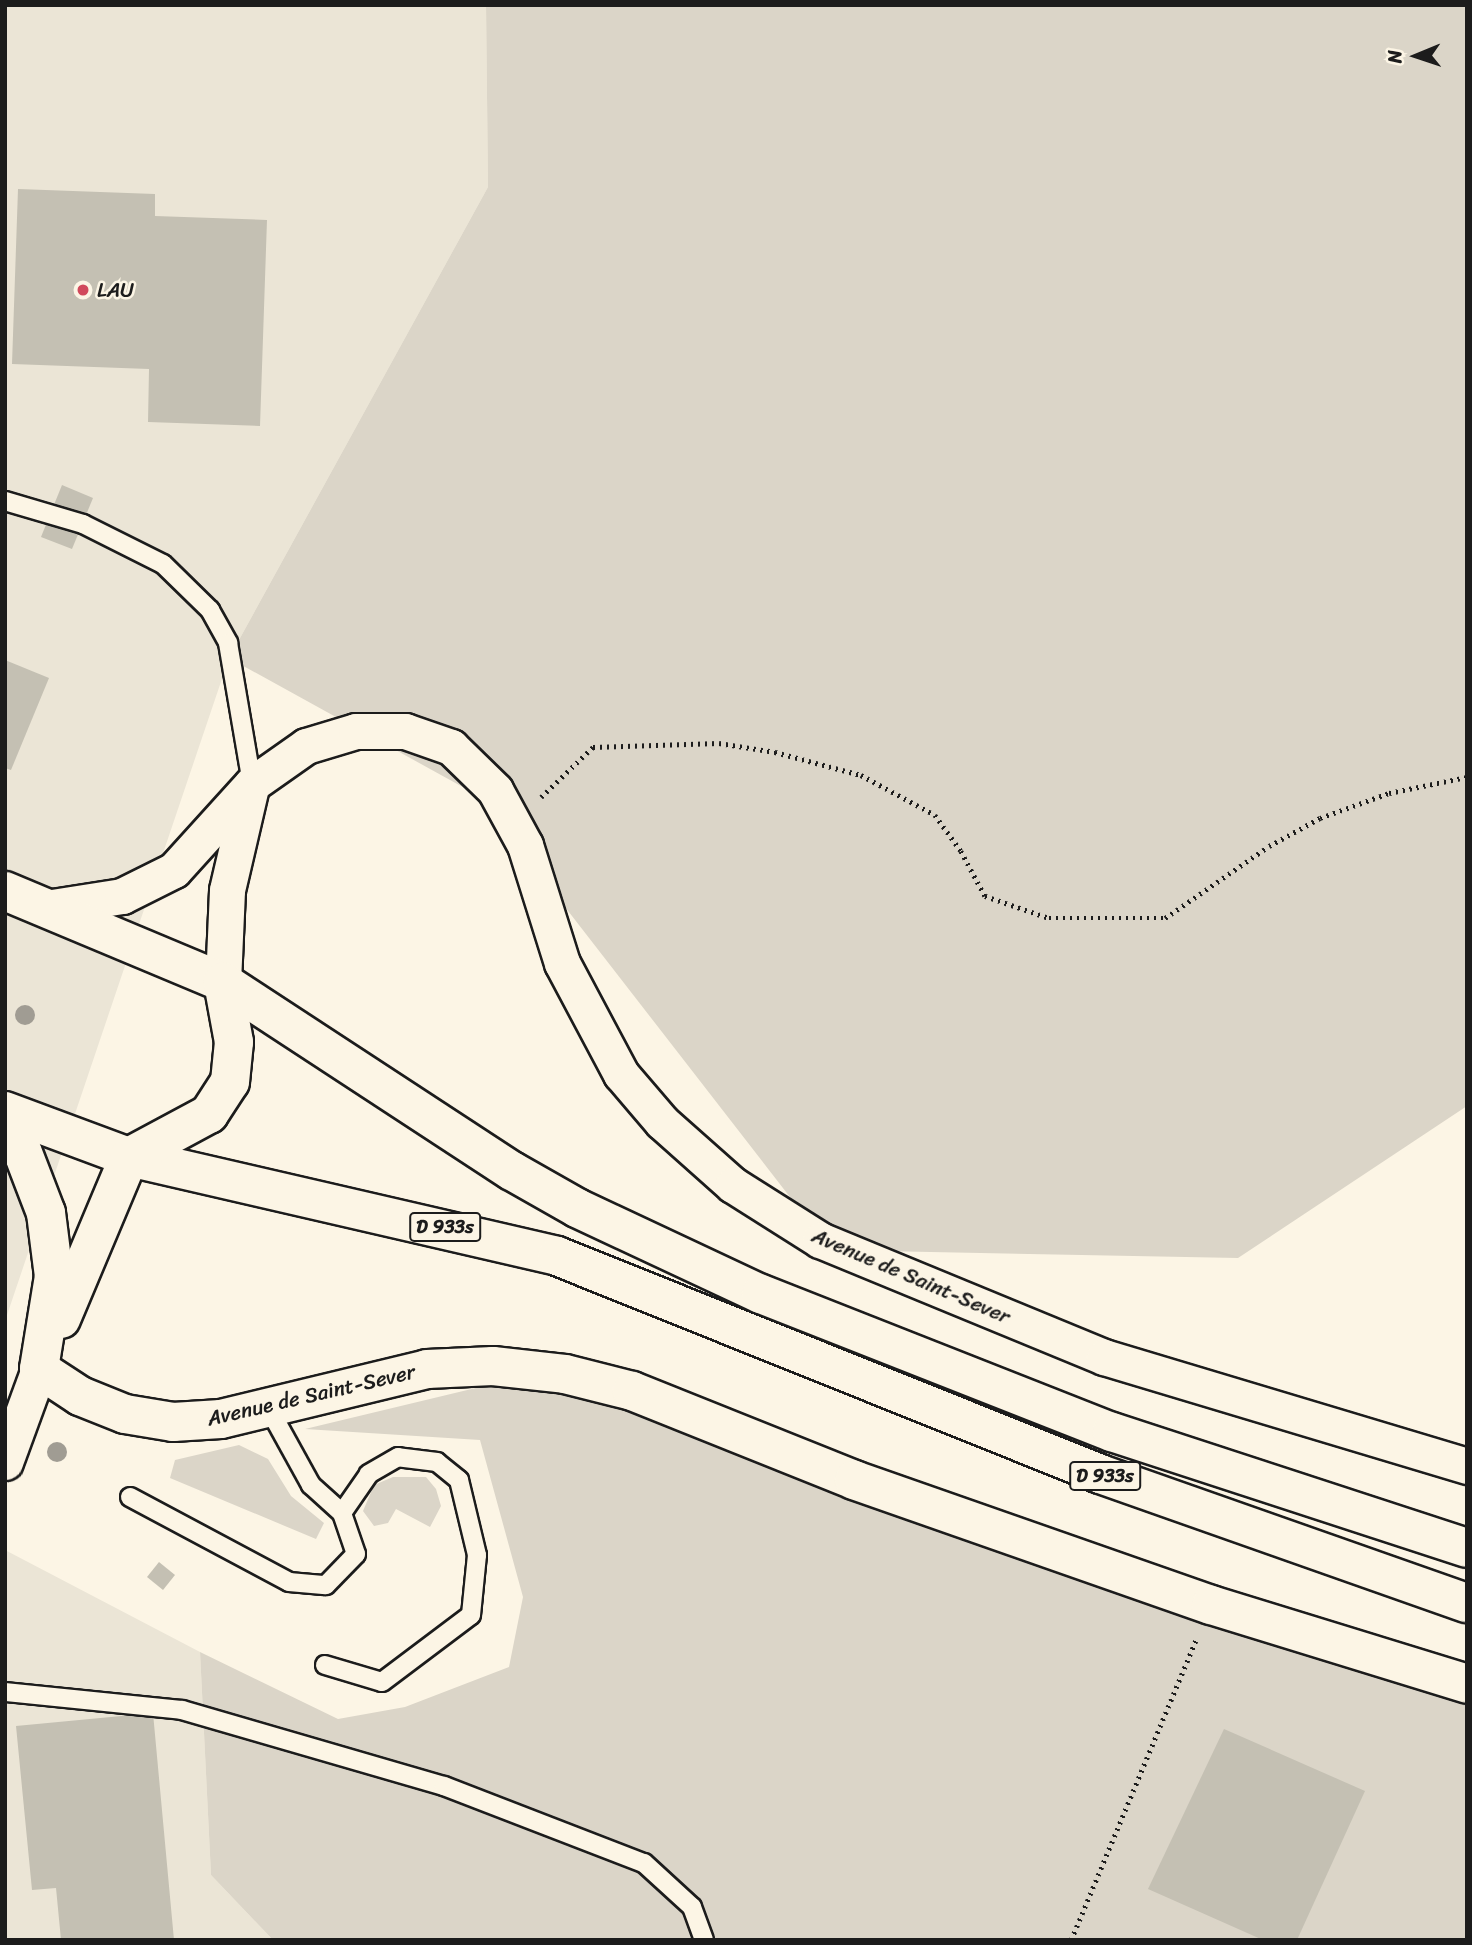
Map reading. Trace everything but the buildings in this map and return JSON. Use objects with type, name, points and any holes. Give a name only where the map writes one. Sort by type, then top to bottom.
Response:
[{"type":"main road","name":"D 933s","points":[[5,891],[52,907],[223,982],[512,1171],[700,1266],[1112,1432],[1467,1548]]},
{"type":"main road","points":[[39,1369],[129,1157],[209,1114],[230,1082],[234,1042],[223,982]]},
{"type":"main road","name":"D 933s","points":[[5,1111],[129,1157],[557,1256],[1100,1474],[1467,1603]]},
{"type":"main road","points":[[5,1131],[23,1153],[46,1213],[54,1276],[39,1369]]},
{"type":"main road","name":"Avenue de Saint-Sever","points":[[39,1369],[80,1396],[125,1414],[173,1422],[221,1419],[427,1368],[493,1366],[565,1374],[632,1391],[854,1480],[1211,1605],[1467,1684]]},
{"type":"street","name":"Avenue de Saint-Sever","points":[[52,907],[122,896],[174,870],[251,784],[306,746],[356,732],[405,731],[451,747],[495,790],[525,845],[562,963],[621,1074],[662,1122],[733,1185],[820,1240],[1104,1357],[1467,1466]]},
{"type":"street","points":[[223,982],[227,890],[251,784]]},
{"type":"street","points":[[5,1462],[39,1369]]},
{"type":"lane","points":[[5,501],[83,524],[163,564],[209,610],[228,643],[251,784]]},
{"type":"lane","points":[[130,1497],[289,1582],[326,1586],[356,1554],[342,1513],[311,1485],[268,1407]]},
{"type":"lane","points":[[325,1665],[382,1682],[471,1615],[477,1555],[459,1480],[437,1462],[398,1457],[369,1474],[342,1513]]},
{"type":"lane","points":[[5,1692],[181,1710],[444,1786],[644,1863],[692,1907],[704,1940]]},
{"type":"path","points":[[495,790],[531,809],[551,783],[593,747],[719,743],[775,752],[861,775],[935,815],[961,850],[985,896],[1049,918],[1165,918],[1269,846],[1320,818],[1389,793],[1467,777]]},
{"type":"path","points":[[1071,1940],[1211,1605]]},
{"type":"shaded area","points":[[5,5],[486,5],[488,187],[229,658],[5,1321]]},
{"type":"shaded area","points":[[486,5],[1467,5],[1467,1106],[1238,1258],[831,1250],[479,796],[229,658],[488,187]]},
{"type":"shaded area","points":[[550,1370],[1467,1698],[1467,1940],[273,1940],[211,1875],[200,1652],[338,1719],[405,1707],[509,1667],[523,1597],[480,1440],[305,1429]]},
{"type":"shaded area","points":[[239,1445],[268,1459],[291,1496],[324,1523],[316,1539],[170,1478],[175,1460]]},
{"type":"shaded area","points":[[393,1477],[426,1477],[436,1489],[441,1506],[430,1527],[396,1509],[388,1523],[374,1526],[363,1511],[374,1485]]},
{"type":"shaded area","points":[[5,1550],[200,1652],[211,1875],[273,1940],[5,1940]]},
{"type":"place","name":"LAU","points":[[83,290]]}]
